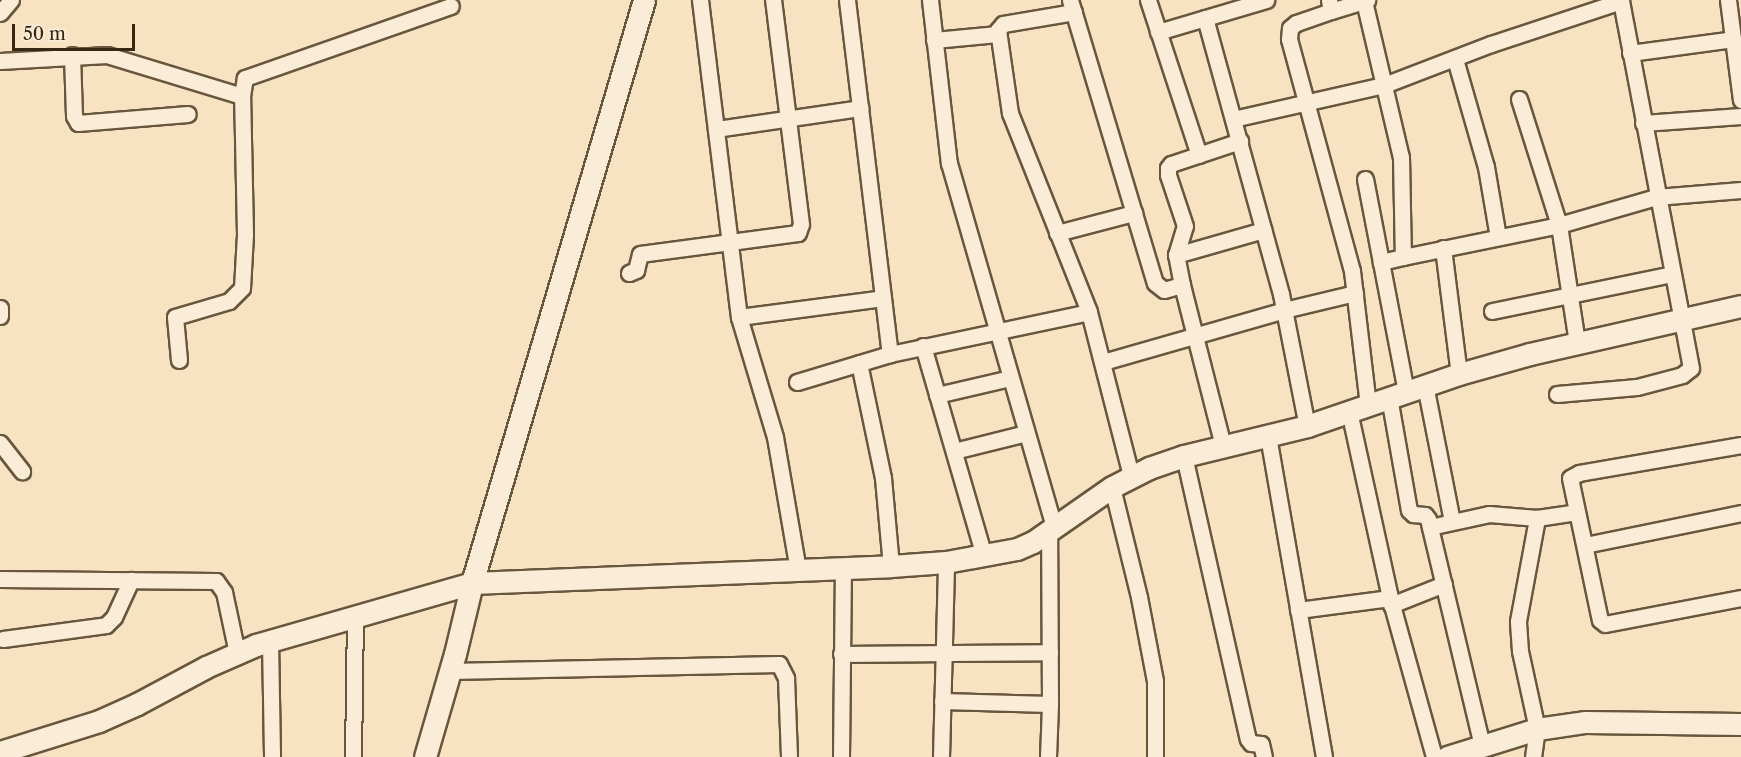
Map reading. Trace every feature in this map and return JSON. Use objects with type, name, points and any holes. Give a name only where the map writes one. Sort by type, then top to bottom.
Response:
[{"type":"street","points":[[0,13],[11,0]]},
{"type":"street","points":[[425,757],[472,583],[644,0]]},
{"type":"street","points":[[700,0],[739,317],[775,437],[798,570]]},
{"type":"street","points":[[629,273],[636,270],[640,254],[794,234],[800,229],[773,0]]},
{"type":"street","points":[[847,0],[890,354]]},
{"type":"street","points":[[930,0],[949,164],[1051,529],[1048,757]]},
{"type":"street","points":[[1148,0],[1199,155]]},
{"type":"street","points":[[1158,32],[1205,18],[1232,5],[1266,0]]},
{"type":"street","points":[[1402,257],[1401,157],[1366,0],[1330,6],[1296,23],[1289,33],[1345,240],[1355,292],[1359,408],[1390,602],[1434,757]]},
{"type":"street","points":[[1233,119],[1384,85],[1491,44],[1621,0],[1656,197],[1691,363],[1688,372],[1637,387],[1557,394]]},
{"type":"street","points":[[1728,0],[1741,100]]},
{"type":"street","points":[[179,360],[175,317],[229,301],[242,288],[245,234],[243,84],[250,75],[451,6]]},
{"type":"street","points":[[1131,476],[1089,312],[1010,113],[998,34],[998,28],[1003,24],[1072,6],[1157,287],[1164,290],[1182,285]]},
{"type":"street","points":[[1205,18],[1284,310],[1307,426]]},
{"type":"street","points":[[934,40],[998,34]]},
{"type":"street","points":[[1630,53],[1733,39]]},
{"type":"street","points":[[0,61],[107,55],[242,96]]},
{"type":"street","points":[[72,56],[74,116],[78,123],[188,114]]},
{"type":"street","points":[[1455,59],[1486,167],[1498,237]]},
{"type":"street","points":[[1519,99],[1559,225],[1577,342]]},
{"type":"street","points":[[717,129],[860,108]]},
{"type":"street","points":[[1643,123],[1741,116]]},
{"type":"street","points":[[1223,447],[1176,255],[1185,226],[1168,175],[1168,168],[1239,141]]},
{"type":"street","points":[[1365,179],[1407,392],[1452,521]]},
{"type":"street","points":[[1381,262],[1559,225],[1656,197],[1741,190]]},
{"type":"street","points":[[1057,233],[1134,213]]},
{"type":"street","points":[[1176,255],[1263,230]]},
{"type":"street","points":[[1443,248],[1459,374]]},
{"type":"street","points":[[1492,311],[1672,274]]},
{"type":"street","points":[[1103,362],[1355,292]]},
{"type":"street","points":[[739,317],[884,298]]},
{"type":"street","points":[[0,752],[99,721],[237,653],[270,640],[472,583],[891,566],[946,562],[1017,549],[1051,529],[1112,486],[1131,476],[1184,456],[1307,426],[1459,374],[1577,342],[1741,306]]},
{"type":"street","points":[[0,308],[0,316]]},
{"type":"street","points":[[797,382],[923,346],[1089,312]]},
{"type":"street","points":[[923,346],[984,556]]},
{"type":"street","points":[[859,363],[883,478],[891,566]]},
{"type":"street","points":[[937,395],[1010,378]]},
{"type":"street","points":[[1407,392],[1409,510],[1413,514],[1425,515],[1431,527],[1482,745]]},
{"type":"street","points":[[954,452],[1026,433]]},
{"type":"street","points":[[1268,436],[1324,757]]},
{"type":"street","points":[[0,443],[22,471]]},
{"type":"street","points":[[1741,445],[1579,473],[1570,478],[1600,620],[1605,624],[1741,598]]},
{"type":"street","points":[[1184,456],[1248,739],[1251,743],[1261,744],[1264,757]]},
{"type":"street","points":[[1112,486],[1139,597],[1155,681],[1155,757]]},
{"type":"street","points":[[1431,527],[1489,514],[1538,518],[1576,512]]},
{"type":"street","points":[[1585,545],[1741,513]]},
{"type":"street","points":[[1533,757],[1537,729],[1520,651],[1518,621],[1538,518]]},
{"type":"street","points":[[941,757],[946,562]]},
{"type":"street","points":[[841,757],[843,568]]},
{"type":"street","points":[[0,579],[216,581],[225,592],[237,653]]},
{"type":"street","points":[[3,639],[106,625],[114,618],[131,580]]},
{"type":"street","points":[[1298,610],[1390,602],[1444,584]]},
{"type":"street","points":[[353,757],[355,615]]},
{"type":"street","points":[[270,640],[273,757]]},
{"type":"street","points":[[841,654],[1050,652]]},
{"type":"street","points":[[450,671],[778,664],[786,678],[789,757]]},
{"type":"street","points":[[942,701],[1050,704]]},
{"type":"street","points":[[1447,757],[1537,729],[1608,721],[1741,724]]}]
